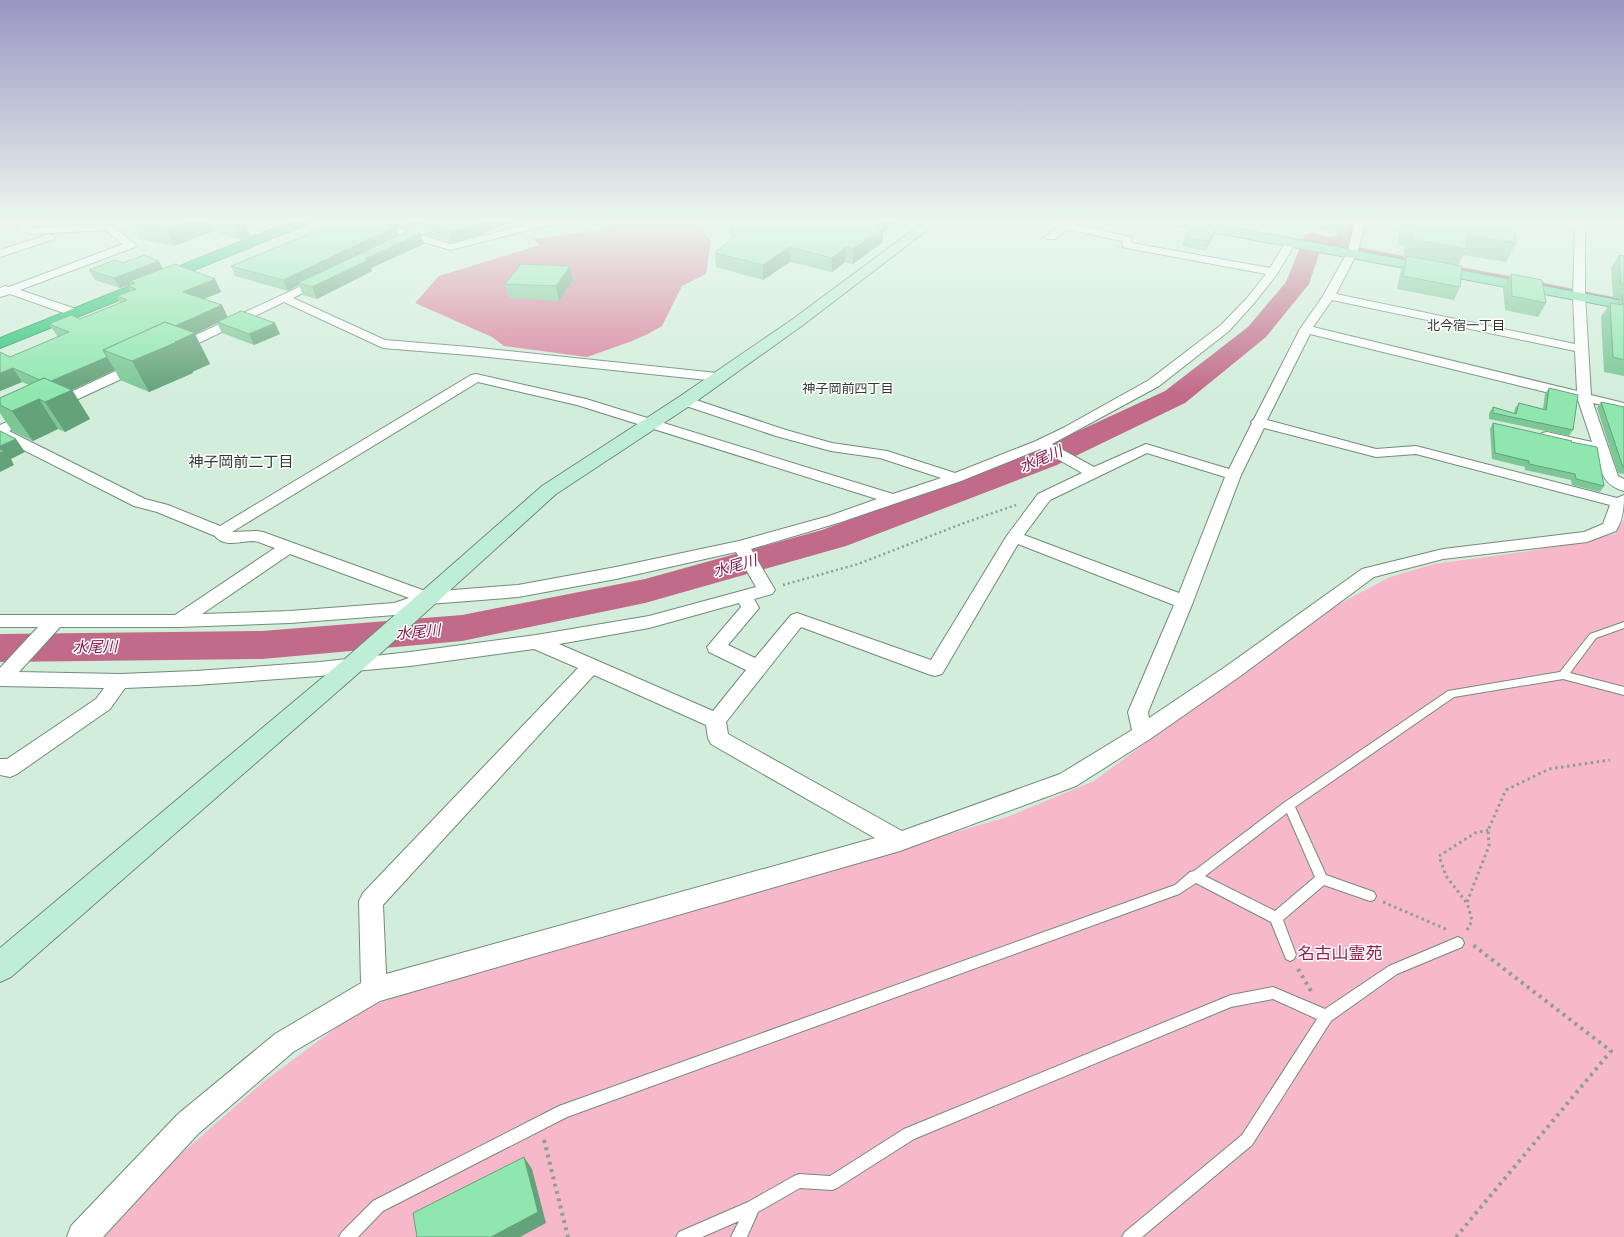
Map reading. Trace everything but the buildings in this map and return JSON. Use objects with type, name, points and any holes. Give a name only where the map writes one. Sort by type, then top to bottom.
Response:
[{"type":"highway","points":[[0,343],[160,279]]},
{"type":"main road","points":[[1488,279],[1624,305]]},
{"type":"street","points":[[3,291],[36,279]]},
{"type":"street","points":[[164,354],[324,279]]},
{"type":"street","points":[[0,967],[354,664],[549,490],[685,400],[798,322],[856,279]]},
{"type":"street","points":[[0,621],[179,621],[290,617],[395,609],[427,598],[518,591],[616,574],[741,546],[835,519],[956,478],[1042,444],[1068,431],[1154,383],[1225,328],[1251,300],[1268,279]]},
{"type":"street","points":[[1143,733],[1138,712],[1184,602],[1233,475],[1258,422],[1306,329],[1329,296],[1336,279]]},
{"type":"street","points":[[1579,279],[1584,397],[1611,478],[1622,496]]},
{"type":"street","points":[[3,291],[75,313]]},
{"type":"street","points":[[1329,296],[1582,349]]},
{"type":"street","points":[[284,298],[383,344],[469,351],[717,377]]},
{"type":"street","points":[[1306,329],[1624,407]]},
{"type":"street","points":[[0,431],[149,361]]},
{"type":"street","points":[[220,532],[476,378],[581,402],[892,499]]},
{"type":"street","points":[[685,400],[802,439],[831,447],[882,454],[956,478]]},
{"type":"street","points":[[1258,422],[1376,453],[1388,453],[1404,449],[1416,450],[1622,496]]},
{"type":"street","points":[[0,431],[140,503],[162,508],[220,532],[226,538],[257,536],[427,598]]},
{"type":"street","points":[[1531,433],[1601,448]]},
{"type":"street","points":[[1042,444],[1093,473]]},
{"type":"street","points":[[900,841],[718,738],[716,721],[797,619],[935,669],[1014,537],[1044,496],[1146,448],[1233,475]]},
{"type":"street","points":[[82,1237],[188,1124],[284,1043],[374,990],[900,841],[1068,780],[1143,733],[1232,672],[1368,573],[1443,554],[1587,537],[1610,527],[1622,496]]},
{"type":"street","points":[[1014,537],[1184,602]]},
{"type":"street","points":[[1,679],[120,681],[196,678],[320,669],[354,664],[410,659],[536,642],[649,622],[766,590],[741,546]]},
{"type":"street","points":[[179,621],[287,548]]},
{"type":"street","points":[[744,597],[750,608],[716,647],[759,668]]},
{"type":"street","points":[[1,679],[54,622]]},
{"type":"street","points":[[536,642],[716,721]]},
{"type":"street","points":[[374,990],[371,901],[591,666]]},
{"type":"street","points":[[0,767],[10,768],[103,704],[120,681]]},
{"type":"lane","points":[[1563,675],[1593,636],[1624,625]]},
{"type":"lane","points":[[347,1237],[378,1206],[572,1109],[1179,889],[1194,876],[1289,805],[1451,694],[1563,675],[1624,691]]},
{"type":"lane","points":[[1289,805],[1322,879],[1370,896]]},
{"type":"lane","points":[[1194,876],[1276,918],[1290,955]]},
{"type":"lane","points":[[1276,918],[1322,879]]},
{"type":"lane","points":[[1130,1237],[1247,1140],[1326,1016],[1393,970],[1460,939]]},
{"type":"lane","points":[[684,1237],[753,1207],[799,1181],[832,1183],[909,1134],[1231,1001],[1273,993],[1326,1016]]},
{"type":"lane","points":[[739,1237],[753,1207]]},
{"type":"path","points":[[766,590],[858,564],[964,523],[1044,496]]},
{"type":"path","points":[[1467,902],[1489,846],[1488,830],[1506,790],[1549,769],[1610,760]]},
{"type":"path","points":[[1460,939],[1472,921],[1467,902],[1446,876],[1439,856],[1475,833],[1488,830]]},
{"type":"path","points":[[1370,896],[1460,939],[1611,1051],[1456,1237]]},
{"type":"path","points":[[1290,955],[1326,1016]]},
{"type":"path","points":[[540,1124],[568,1237]]},
{"type":"green space","name":"名古山霊苑","points":[[1624,519],[1624,1237],[94,1237],[126,1202],[262,1083],[361,1009],[429,986],[1007,817],[1094,781],[1320,614],[1390,577],[1434,564],[1530,551],[1615,534]]},
{"type":"shaded area","points":[[437,279],[697,279],[682,286],[662,326],[632,341],[587,357],[504,346],[492,337],[415,303]]},
{"type":"waterway","name":"水尾川","points":[[0,648],[262,645],[462,628],[645,591],[834,538],[1046,458],[1175,397],[1257,332],[1297,284],[1299,279]]},
{"type":"waterway","points":[[1535,283],[1624,301]]},
{"type":"district","name":"北今宿一丁目","points":[[1466,325]]},
{"type":"district","name":"神子岡前四丁目","points":[[848,388]]},
{"type":"district","name":"神子岡前二丁目","points":[[241,462]]}]
